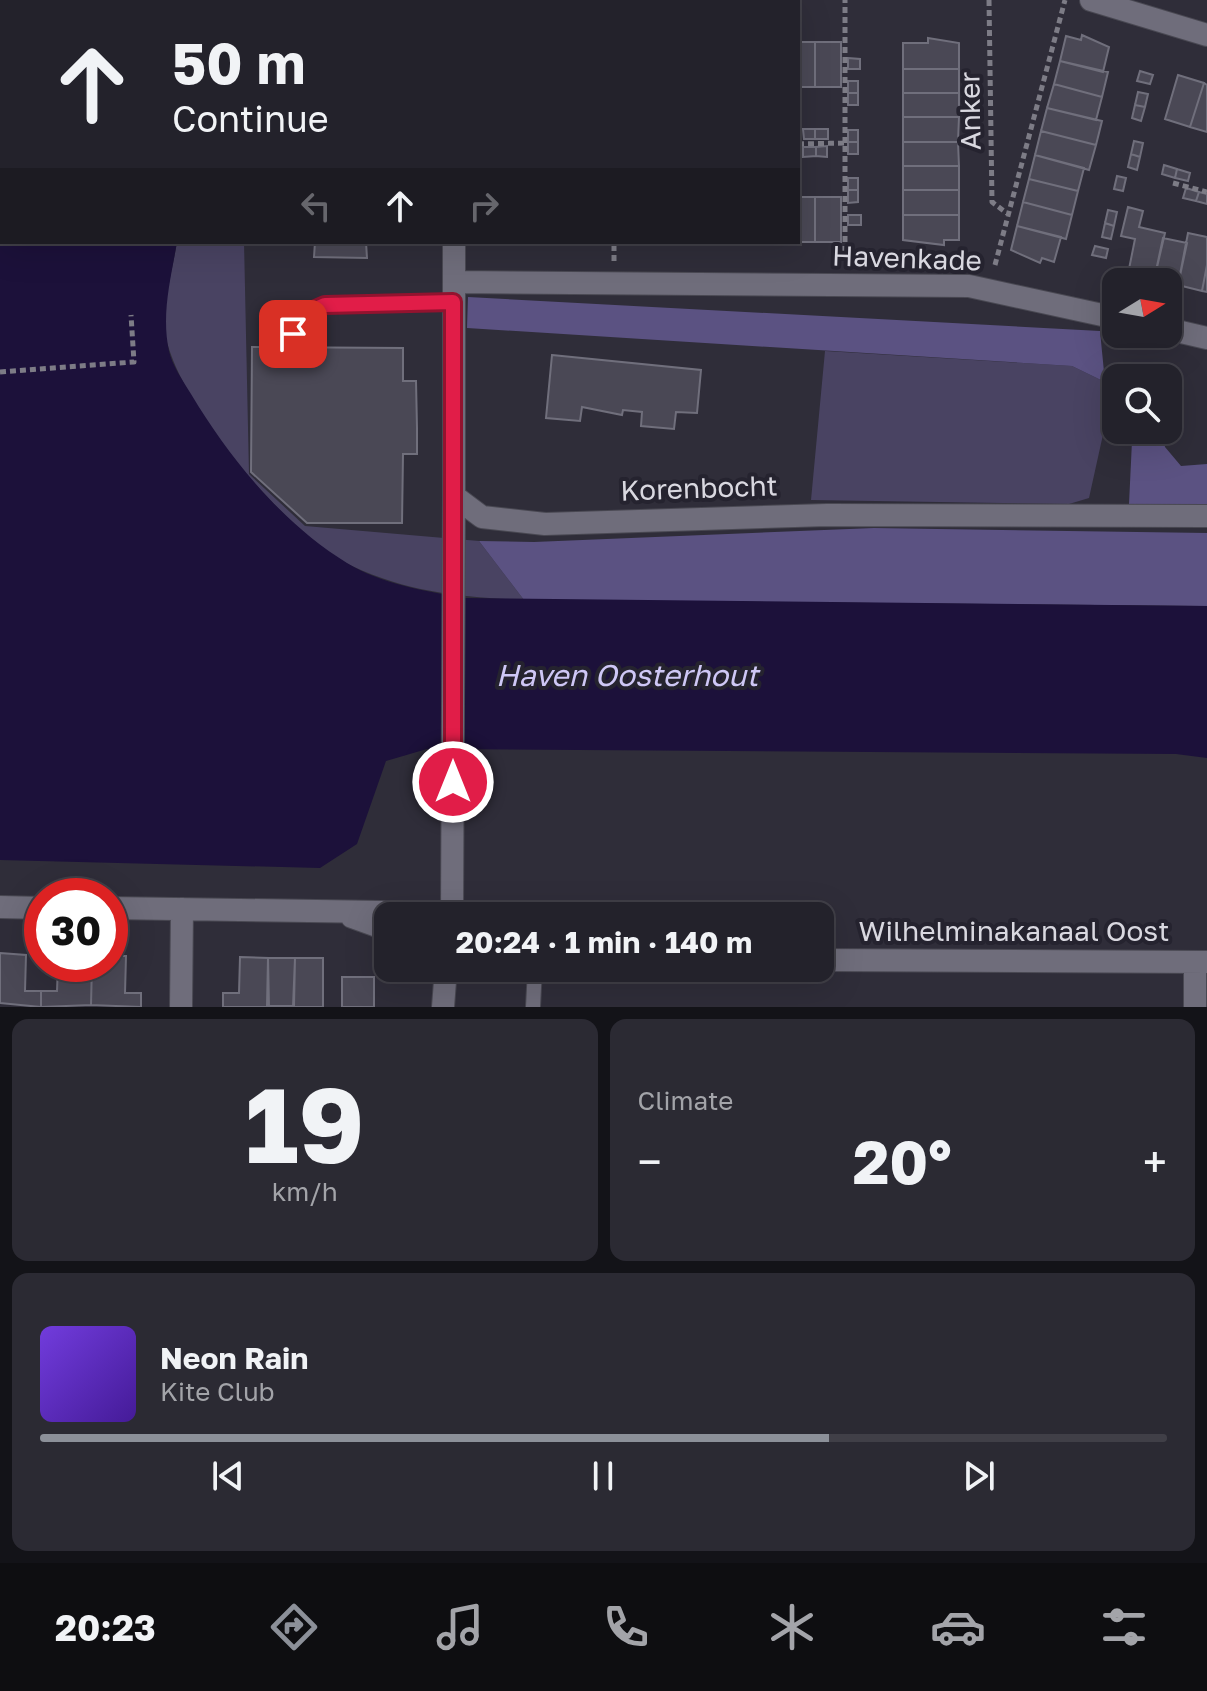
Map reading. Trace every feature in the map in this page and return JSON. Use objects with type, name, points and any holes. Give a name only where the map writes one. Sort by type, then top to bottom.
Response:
[{"type":"street","points":[[1091,0],[1207,35]]},
{"type":"street","points":[[452,902],[454,244]]},
{"type":"street","name":"Havenkade","points":[[453,292],[846,285],[969,286],[1102,315]]},
{"type":"street","points":[[1182,332],[1207,338]]},
{"type":"street","name":"Korenbocht","points":[[454,496],[482,517],[545,524],[783,515],[1207,516]]},
{"type":"street","points":[[0,907],[24,908]]},
{"type":"street","points":[[128,908],[374,912]]},
{"type":"street","points":[[181,1007],[182,909]]},
{"type":"street","points":[[343,913],[374,925]]},
{"type":"street","name":"Wilhelminakanaal Oost","points":[[834,960],[1201,962]]},
{"type":"street","points":[[1195,1007],[1201,962]]},
{"type":"street","points":[[443,1007],[445,982]]},
{"type":"lane","points":[[292,345],[298,325],[309,312],[325,305],[453,292]]},
{"type":"lane","points":[[533,1007],[534,982]]},
{"type":"path","points":[[845,0],[846,285]]},
{"type":"path","name":"Anker","points":[[989,0],[992,202],[1008,214]]},
{"type":"path","name":"Anker","points":[[989,289],[1065,0]]},
{"type":"path","points":[[800,144],[845,143]]},
{"type":"path","points":[[1173,183],[1207,192]]},
{"type":"path","points":[[0,372],[134,362],[131,315]]},
{"type":"shaded area","points":[[177,244],[244,244],[249,474],[305,526],[479,541],[524,600],[436,592],[395,582],[352,566],[296,526],[234,459],[184,384],[169,350],[164,320]]},
{"type":"shaded area","points":[[468,297],[1100,331],[1103,364],[1102,381],[1072,366],[467,328]]},
{"type":"shaded area","points":[[825,351],[1072,366],[1102,381],[1102,439],[1089,498],[1069,504],[811,500]]},
{"type":"shaded area","points":[[1132,444],[1164,444],[1181,466],[1207,464],[1207,505],[1129,504]]},
{"type":"shaded area","points":[[874,528],[1207,533],[1207,606],[524,600],[479,541],[534,542]]},
{"type":"water","name":"Haven Oosterhout","points":[[0,244],[177,244],[166,323],[169,351],[175,367],[206,418],[259,488],[301,529],[347,563],[389,581],[464,598],[1207,606],[1207,758],[1176,754],[427,749],[386,761],[357,844],[320,868],[0,860]]},
{"type":"building","points":[[1082,35],[1109,47],[1103,72],[1060,61],[1066,36],[1081,40]]},
{"type":"building","points":[[928,38],[959,43],[959,69],[903,69],[903,43],[928,43]]},
{"type":"building","points":[[800,42],[815,42],[815,87],[800,87]]},
{"type":"building","points":[[815,42],[841,42],[841,87],[815,87]]},
{"type":"building","points":[[848,58],[860,59],[860,69],[848,69]]},
{"type":"building","points":[[1060,61],[1108,72],[1102,97],[1054,84]]},
{"type":"building","points":[[903,69],[959,69],[959,93],[903,93]]},
{"type":"building","points":[[1140,71],[1153,75],[1150,84],[1137,81]]},
{"type":"building","points":[[1178,75],[1204,83],[1190,127],[1165,119]]},
{"type":"building","points":[[848,81],[858,81],[858,93],[848,93]]},
{"type":"building","points":[[1204,83],[1207,85],[1207,132],[1190,127]]},
{"type":"building","points":[[1054,84],[1102,97],[1096,120],[1047,108]]},
{"type":"building","points":[[1138,92],[1148,94],[1145,107],[1135,105]]},
{"type":"building","points":[[848,93],[858,93],[858,105],[848,105]]},
{"type":"building","points":[[903,93],[959,93],[959,117],[903,117]]},
{"type":"building","points":[[1135,105],[1145,107],[1141,121],[1132,118]]},
{"type":"building","points":[[1047,108],[1102,121],[1096,145],[1041,131]]},
{"type":"building","points":[[903,117],[959,117],[958,142],[903,142]]},
{"type":"building","points":[[803,129],[815,129],[815,139],[804,139]]},
{"type":"building","points":[[815,129],[828,129],[828,139],[815,139]]},
{"type":"building","points":[[848,130],[858,130],[858,142],[848,142]]},
{"type":"building","points":[[1041,131],[1096,145],[1089,170],[1035,155]]},
{"type":"building","points":[[1134,141],[1143,143],[1140,157],[1131,154]]},
{"type":"building","points":[[848,142],[858,142],[858,154],[848,154]]},
{"type":"building","points":[[903,142],[958,142],[959,166],[903,166]]},
{"type":"building","points":[[827,146],[827,157],[816,156],[816,147]]},
{"type":"building","points":[[803,147],[816,147],[816,156],[803,157]]},
{"type":"building","points":[[1131,154],[1140,157],[1137,170],[1128,167]]},
{"type":"building","points":[[1035,155],[1084,168],[1078,191],[1029,179]]},
{"type":"building","points":[[1164,165],[1177,169],[1175,178],[1162,174]]},
{"type":"building","points":[[903,166],[959,166],[959,190],[903,190]]},
{"type":"building","points":[[1177,169],[1190,173],[1188,181],[1175,178]]},
{"type":"building","points":[[1117,176],[1126,178],[1123,191],[1114,189]]},
{"type":"building","points":[[848,178],[858,178],[858,190],[848,190]]},
{"type":"building","points":[[1029,179],[1078,191],[1072,215],[1023,202]]},
{"type":"building","points":[[1186,188],[1199,192],[1196,201],[1183,198]]},
{"type":"building","points":[[848,190],[858,190],[858,202],[848,203]]},
{"type":"building","points":[[903,190],[959,190],[959,215],[903,215]]},
{"type":"building","points":[[1199,192],[1207,194],[1207,204],[1196,201]]},
{"type":"building","points":[[800,197],[815,197],[815,242],[800,242]]},
{"type":"building","points":[[815,197],[841,197],[841,242],[815,242]]},
{"type":"building","points":[[1023,202],[1072,215],[1066,239],[1017,226]]},
{"type":"building","points":[[1128,207],[1143,211],[1139,227],[1165,233],[1157,268],[1129,268],[1135,239],[1121,236]]},
{"type":"building","points":[[1108,210],[1117,212],[1114,226],[1105,223]]},
{"type":"building","points":[[848,215],[861,215],[861,225],[848,225]]},
{"type":"building","points":[[903,215],[959,215],[959,240],[944,240],[944,245],[903,240]]},
{"type":"building","points":[[1105,223],[1114,226],[1111,239],[1102,237]]},
{"type":"building","points":[[1017,226],[1061,237],[1054,262],[1042,258],[1040,263],[1011,250]]},
{"type":"building","points":[[1188,233],[1207,237],[1207,265],[1202,291],[1182,286],[1181,268]]},
{"type":"building","points":[[1163,238],[1187,243],[1182,268],[1157,268]]},
{"type":"building","points":[[315,244],[366,244],[367,258],[314,257]]},
{"type":"building","points":[[1095,246],[1108,249],[1106,258],[1092,255]]},
{"type":"building","points":[[1207,265],[1207,292],[1202,291]]},
{"type":"building","points":[[252,347],[403,348],[403,381],[416,381],[417,454],[403,454],[402,523],[307,523],[251,472]]},
{"type":"building","points":[[552,355],[701,370],[697,413],[676,412],[674,429],[641,426],[642,412],[623,410],[622,415],[582,407],[580,421],[546,418]]},
{"type":"building","points":[[0,953],[24,955],[25,991],[41,991],[41,1007],[0,1003]]},
{"type":"building","points":[[240,957],[268,958],[269,1007],[223,1007],[223,993],[239,993]]},
{"type":"building","points":[[268,958],[295,958],[294,1006],[267,1006]]},
{"type":"building","points":[[295,958],[323,958],[323,1007],[293,1007]]},
{"type":"building","points":[[342,977],[374,977],[374,1007],[342,1007]]},
{"type":"building","points":[[57,982],[92,982],[91,1005],[41,1007],[41,991],[57,991]]},
{"type":"building","points":[[92,982],[125,982],[125,993],[141,993],[141,1007],[91,1005]]},
{"type":"route","points":[[293,334],[309,312],[325,305],[453,302],[453,782]]}]
